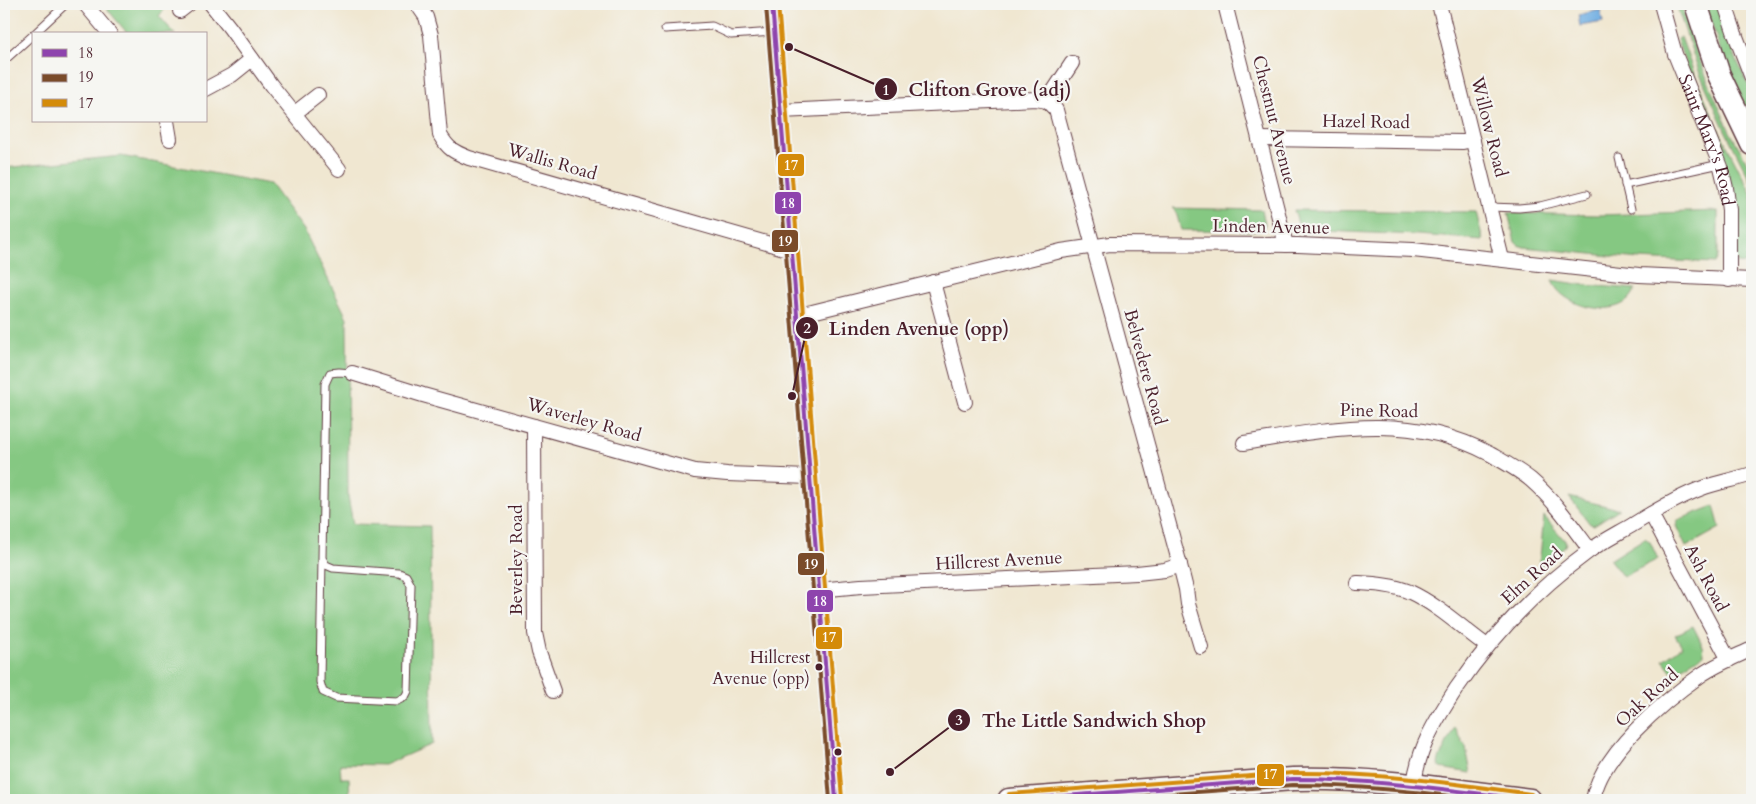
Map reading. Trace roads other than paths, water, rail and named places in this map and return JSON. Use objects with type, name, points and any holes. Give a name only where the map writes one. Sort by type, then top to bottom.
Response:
[{"type":"main road","name":"Saint Mary's Road","points":[[1696,4],[1719,75],[1752,144]]},
{"type":"main road","points":[[1009,800],[1293,778],[1332,778],[1414,785],[1530,800]]},
{"type":"street","points":[[85,4],[108,32]]},
{"type":"street","points":[[210,4],[339,168]]},
{"type":"street","name":"Wallis Road","points":[[418,4],[426,17],[431,35],[440,135],[447,146],[455,152],[469,158],[792,250]]},
{"type":"street","points":[[772,4],[836,800]]},
{"type":"street","name":"Chestnut Avenue","points":[[1225,4],[1286,245]]},
{"type":"street","name":"Willow Road","points":[[1439,4],[1502,259]]},
{"type":"street","name":"Saint Mary's Road","points":[[1661,4],[1675,54],[1720,164],[1726,188],[1729,210],[1729,280]]},
{"type":"street","points":[[1725,4],[1752,78]]},
{"type":"street","points":[[208,88],[232,75],[252,59]]},
{"type":"street","points":[[781,111],[1036,99],[1048,101],[1072,63]]},
{"type":"street","points":[[295,113],[318,95]]},
{"type":"street","name":"Belvedere Road","points":[[1048,101],[1056,110],[1201,647]]},
{"type":"street","points":[[167,122],[170,139]]},
{"type":"street","name":"Hazel Road","points":[[1259,139],[1460,142],[1473,140]]},
{"type":"street","name":"Linden Avenue","points":[[796,314],[806,314],[1061,251],[1094,246],[1128,244],[1286,245],[1413,250],[1639,275],[1752,280]]},
{"type":"street","points":[[933,282],[965,402]]},
{"type":"street","name":"Waverley Road","points":[[352,373],[695,471],[809,477]]},
{"type":"street","name":"Beverley Road","points":[[534,426],[535,633],[539,652],[553,691]]},
{"type":"street","name":"Pine Road","points":[[1244,443],[1333,429],[1366,427],[1416,429],[1448,436],[1474,445],[1531,480],[1551,501],[1590,550]]},
{"type":"street","name":"Elm Road","points":[[1414,785],[1416,765],[1437,718],[1487,646],[1520,610],[1555,578],[1590,550],[1651,514],[1704,488],[1752,474]]},
{"type":"street","name":"Ash Road","points":[[1651,514],[1729,660]]},
{"type":"street","name":"Hillcrest Avenue","points":[[818,590],[861,586],[1137,573],[1165,570],[1180,565]]},
{"type":"street","points":[[1357,583],[1380,584],[1409,591],[1429,603],[1487,646]]},
{"type":"street","name":"Oak Road","points":[[1593,800],[1595,789],[1611,758],[1643,723],[1702,674],[1752,649]]},
{"type":"lane","points":[[36,32],[66,4]]},
{"type":"lane","points":[[665,29],[712,26],[731,35],[774,32]]},
{"type":"lane","points":[[4,61],[32,36]]},
{"type":"lane","points":[[1619,158],[1631,209]]},
{"type":"lane","points":[[1626,184],[1720,164]]},
{"type":"lane","points":[[1489,207],[1519,208],[1540,206],[1587,194]]},
{"type":"lane","points":[[322,558],[326,565],[334,568],[399,573],[406,576],[411,585],[408,691],[405,697],[397,701],[336,698],[323,692],[320,682],[322,558],[325,384],[330,374],[338,372],[352,373]]},
{"type":"water","points":[[1600,10],[1603,22],[1580,26],[1578,15]]},
{"type":"place","name":"Clifton Grove (adj)","points":[[789,47]]},
{"type":"place","name":"Linden Avenue (opp)","points":[[792,396]]},
{"type":"place","name":"Hillcrest Avenue (opp)","points":[[819,667]]},
{"type":"place","name":"The Little Sandwich Shop","points":[[890,772]]}]
